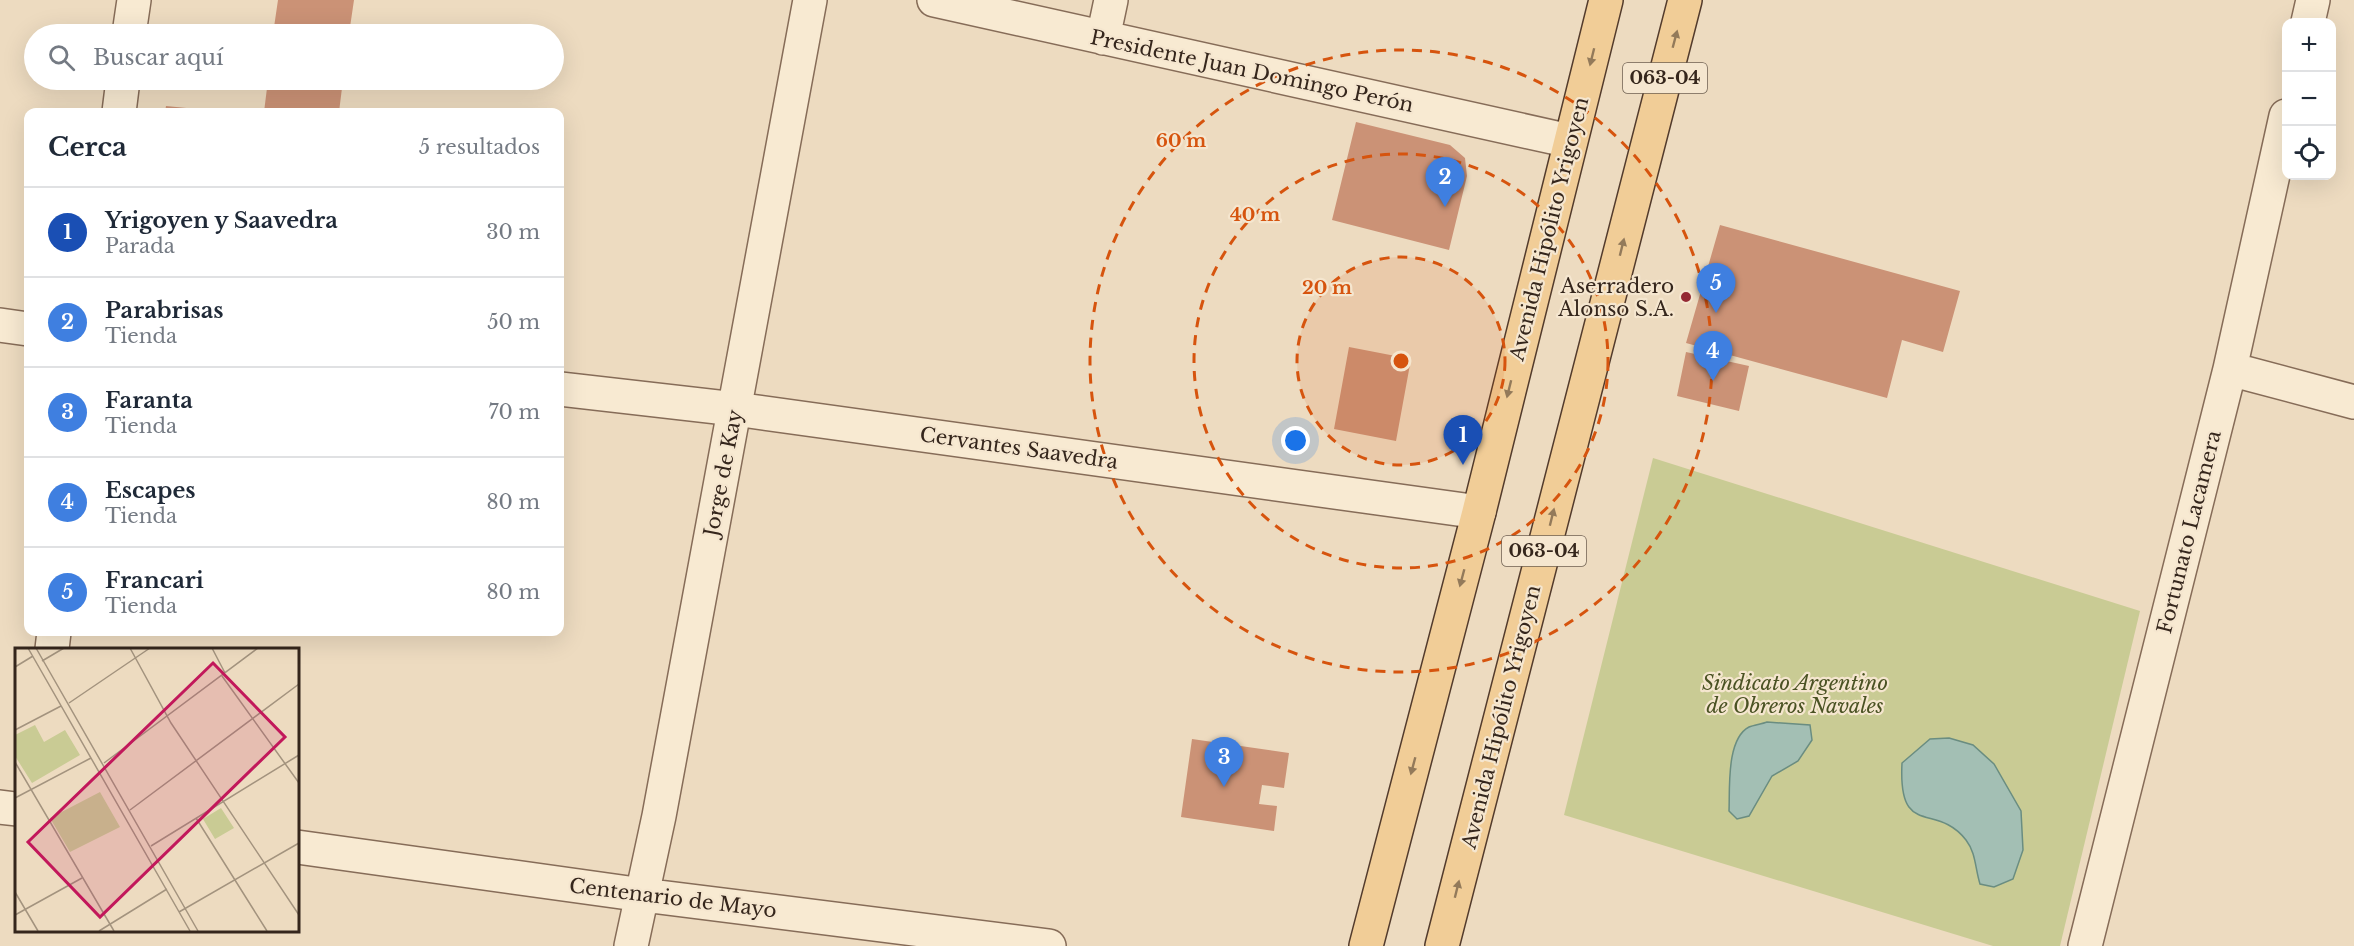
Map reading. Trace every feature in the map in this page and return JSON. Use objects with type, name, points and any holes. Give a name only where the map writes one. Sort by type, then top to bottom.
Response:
[{"type":"main road","name":"Avenida Hipólito Yrigoyen","points":[[1366,946],[1479,512],[1606,0]]},
{"type":"main road","name":"Avenida Hipólito Yrigoyen","points":[[1442,946],[1685,0]]},
{"type":"street","points":[[130,24],[134,0]]},
{"type":"street","name":"Jorge de Kay","points":[[630,946],[643,895],[810,0]]},
{"type":"street","name":"Presidente Juan Domingo Perón","points":[[934,0],[1570,141]]},
{"type":"street","points":[[1103,38],[1111,0]]},
{"type":"street","points":[[2309,18],[2313,0]]},
{"type":"street","points":[[120,108],[122,90]]},
{"type":"street","name":"Fortunato Lacamera","points":[[2085,946],[2230,369],[2284,126]]},
{"type":"street","points":[[0,325],[24,328]]},
{"type":"street","points":[[2230,369],[2354,402]]},
{"type":"street","name":"Cervantes Saavedra","points":[[564,389],[735,409],[1479,512]]},
{"type":"street","points":[[0,807],[15,809]]},
{"type":"street","name":"Centenario de Mayo","points":[[298,847],[643,895],[1049,946]]},
{"type":"green space","name":"Sindicato Argentino de Obreros Navales","points":[[1653,458],[2140,611],[2060,946],[1993,946],[1564,815]]},
{"type":"shaded area","points":[[1767,722],[1810,725],[1812,740],[1798,761],[1772,776],[1749,816],[1737,819],[1729,811],[1731,765],[1736,742],[1749,727]]},
{"type":"shaded area","points":[[1949,738],[1973,745],[1994,764],[2021,811],[2023,850],[2013,879],[1994,887],[1980,884],[1972,850],[1966,840],[1943,822],[1921,816],[1913,811],[1906,802],[1902,787],[1902,763],[1930,739]]},
{"type":"building","points":[[278,0],[354,0],[350,24],[274,24]]},
{"type":"building","points":[[267,90],[342,90],[340,108],[264,108]]},
{"type":"building","points":[[1356,122],[1450,145],[1465,158],[1467,176],[1449,250],[1332,220]]},
{"type":"building","points":[[1720,225],[1960,291],[1943,352],[1902,340],[1887,398],[1686,343]]},
{"type":"building","points":[[1349,347],[1411,359],[1396,441],[1334,429]]},
{"type":"building","points":[[1686,352],[1749,366],[1739,411],[1677,396]]},
{"type":"building","points":[[1192,739],[1289,753],[1284,788],[1262,785],[1259,804],[1277,806],[1274,831],[1181,817]]},
{"type":"place","name":"Parabrisas","points":[[1445,207]]},
{"type":"place","name":"Aserradero Alonso S.A.","points":[[1686,297]]},
{"type":"place","name":"Francari","points":[[1716,313]]},
{"type":"place","name":"Escapes","points":[[1713,381]]},
{"type":"place","name":"Yrigoyen y Saavedra","points":[[1463,465]]},
{"type":"place","name":"Faranta","points":[[1224,787]]}]
